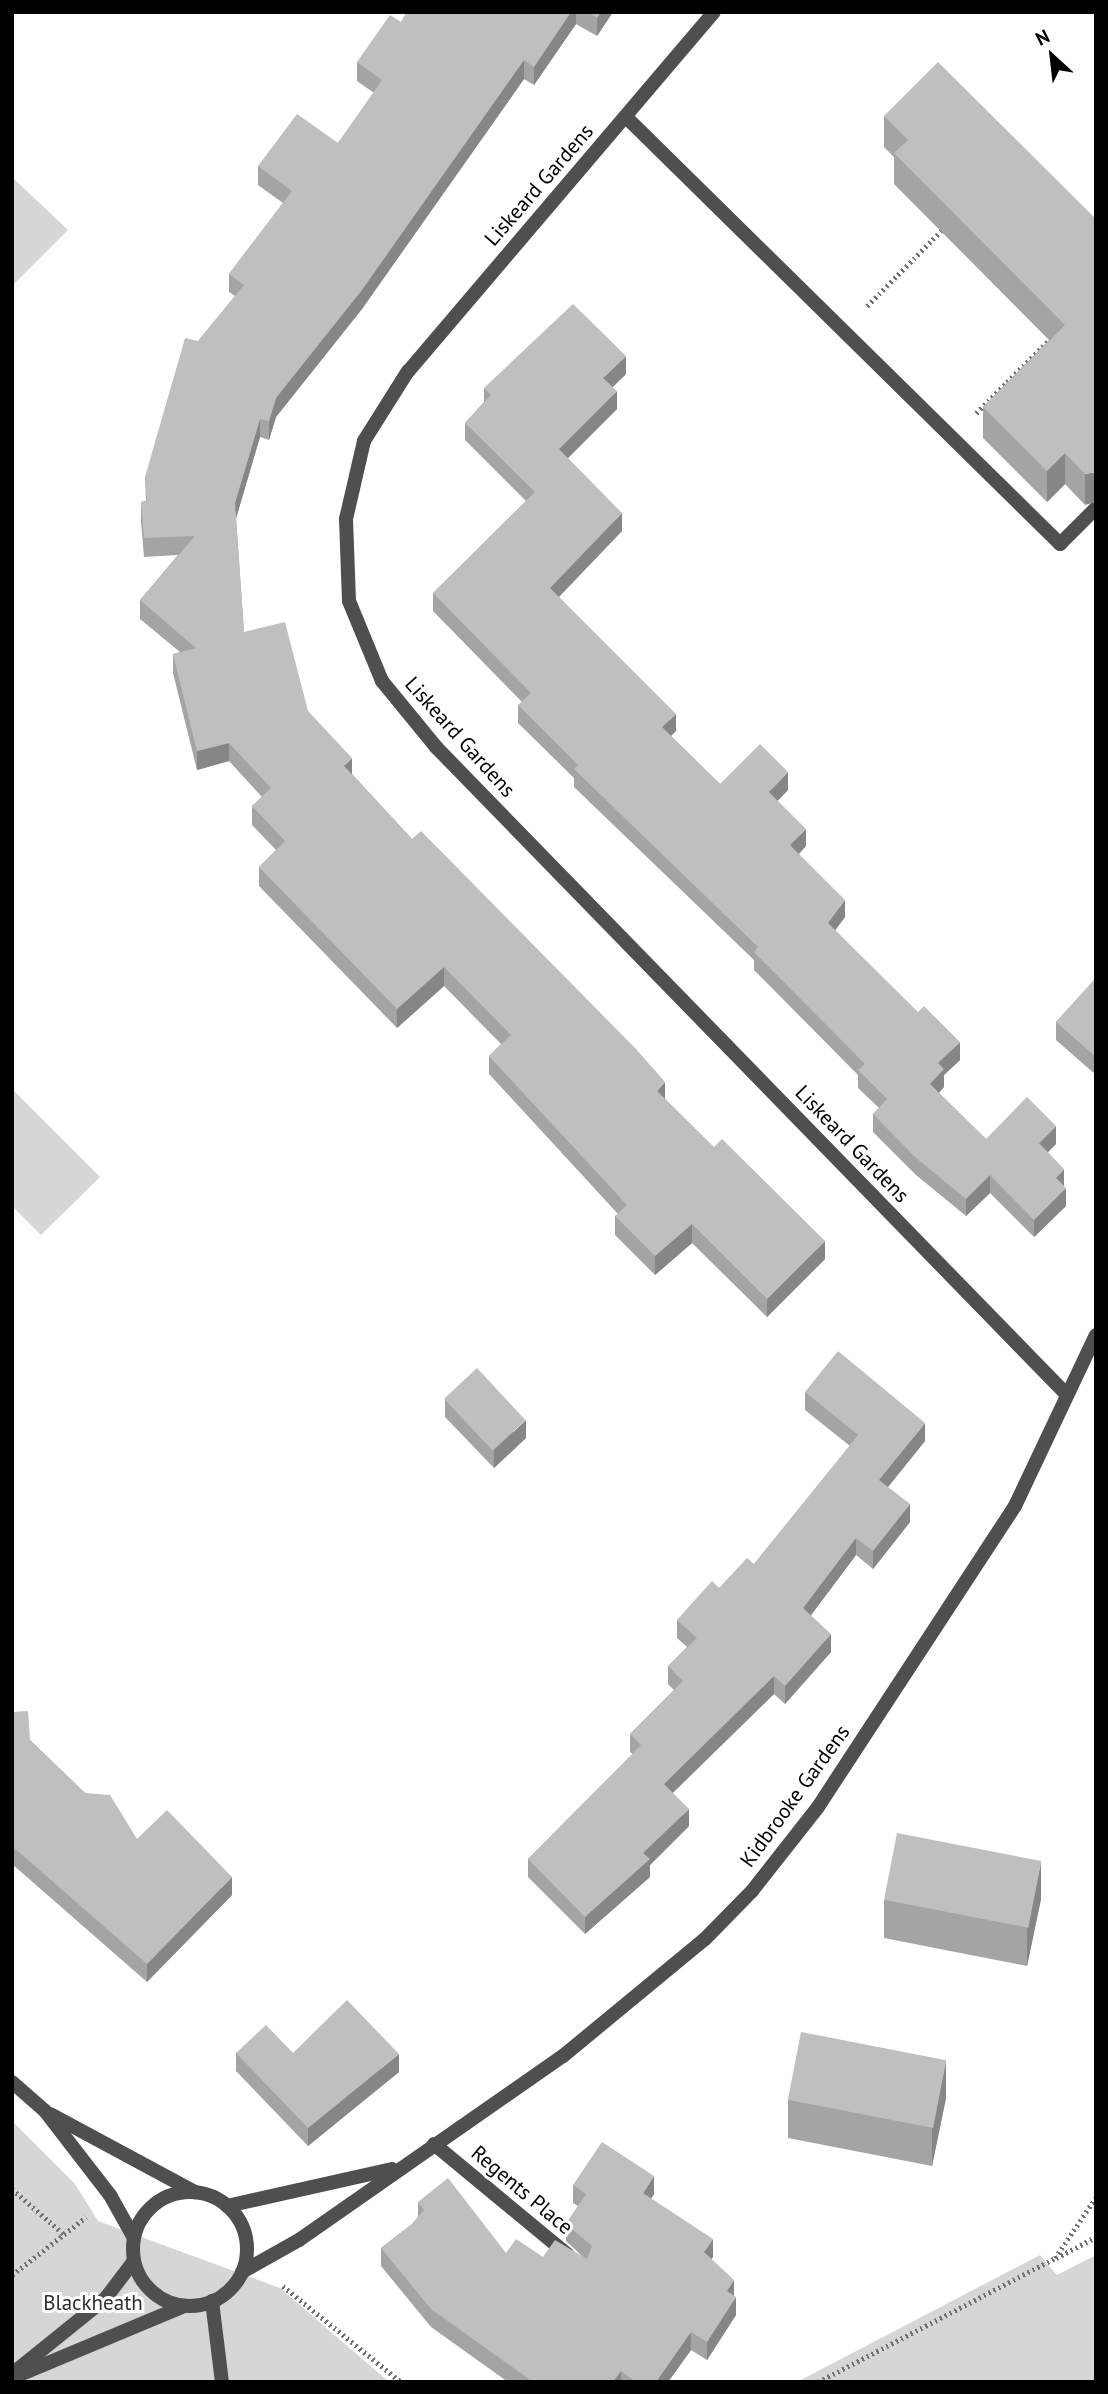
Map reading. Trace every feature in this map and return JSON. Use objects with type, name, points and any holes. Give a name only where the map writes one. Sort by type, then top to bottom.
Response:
[{"type":"street","name":"Liskeard Gardens","points":[[714,12],[408,371],[364,441],[346,519],[349,601],[382,681],[436,747],[1067,1395]]},
{"type":"street","points":[[626,117],[953,435],[1060,544],[1096,508]]},
{"type":"street","name":"Kidbrooke Gardens","points":[[242,2272],[299,2240],[396,2168],[563,2056],[705,1939],[752,1891],[818,1807],[1015,1506],[1096,1335]]},
{"type":"street","points":[[12,2082],[45,2111],[110,2195],[134,2238]]},
{"type":"street","points":[[12,2376],[184,2306],[212,2301],[242,2272],[245,2236],[227,2206],[195,2192],[45,2111]]},
{"type":"street","name":"Regents Place","points":[[434,2144],[583,2268]]},
{"type":"street","points":[[227,2206],[396,2168]]},
{"type":"street","points":[[184,2306],[152,2291],[134,2261],[134,2238],[151,2206],[195,2192]]},
{"type":"street","points":[[12,2376],[105,2299],[134,2261]]},
{"type":"street","points":[[212,2301],[222,2382]]},
{"type":"path","points":[[844,329],[950,222]]},
{"type":"path","points":[[953,435],[1055,335],[1064,344]]},
{"type":"path","points":[[12,2189],[65,2235]]},
{"type":"path","points":[[1055,2258],[1096,2197]]},
{"type":"path","points":[[12,2275],[93,2211]]},
{"type":"path","points":[[818,2382],[1096,2237]]},
{"type":"path","points":[[274,2279],[401,2382]]},
{"type":"green space","points":[[12,177],[68,230],[12,286]]},
{"type":"green space","points":[[12,1089],[100,1177],[41,1235],[12,1206]]},
{"type":"green space","name":"Blackheath","points":[[12,2121],[75,2184],[98,2221],[280,2288],[389,2382],[12,2382]]},
{"type":"green space","points":[[1040,2255],[1057,2275],[1096,2255],[1096,2382],[797,2382]]},
{"type":"building","points":[[407,12],[571,12],[534,67],[524,60],[362,290],[276,398],[269,421],[260,419],[235,503],[244,632],[285,622],[308,711],[352,758],[344,766],[412,839],[421,831],[636,1049],[665,1082],[657,1091],[714,1147],[722,1139],[825,1241],[767,1299],[692,1224],[655,1256],[615,1216],[627,1205],[489,1056],[511,1035],[444,967],[397,1009],[259,867],[285,841],[252,806],[271,788],[229,743],[197,751],[173,654],[196,648],[140,600],[195,536],[144,538],[141,502],[147,501],[145,477],[185,338],[198,341],[244,285],[229,274],[292,191],[258,166],[297,114],[338,143],[382,80],[357,62],[390,15],[401,22]]},
{"type":"building","points":[[588,12],[601,12],[597,18]]},
{"type":"building","points":[[938,62],[1096,219],[1096,472],[1085,474],[1065,453],[1047,471],[983,407],[1065,325],[894,153],[908,140],[884,116]]},
{"type":"building","points":[[573,304],[626,356],[603,378],[617,391],[559,449],[622,513],[550,588],[676,714],[662,727],[720,784],[760,744],[788,772],[769,792],[806,829],[790,845],[845,900],[828,923],[918,1012],[924,1006],[960,1042],[938,1063],[944,1069],[930,1084],[986,1139],[1027,1097],[1056,1126],[1039,1143],[1064,1169],[1056,1178],[1066,1188],[1034,1220],[990,1175],[966,1199],[916,1158],[873,1114],[887,1099],[858,1070],[865,1064],[754,952],[758,947],[574,769],[578,765],[518,705],[531,693],[433,593],[535,492],[465,423],[491,395],[484,388]]},
{"type":"building","points":[[1096,978],[1096,1057],[1056,1022]]},
{"type":"building","points":[[838,1351],[925,1423],[879,1480],[910,1504],[873,1551],[856,1538],[803,1608],[831,1634],[785,1686],[774,1676],[664,1784],[689,1809],[643,1853],[650,1859],[585,1917],[528,1859],[641,1745],[630,1734],[683,1681],[668,1666],[697,1638],[677,1620],[712,1581],[719,1588],[747,1558],[754,1564],[858,1435],[805,1392]]},
{"type":"building","points":[[477,1368],[525,1420],[493,1451],[444,1399]]},
{"type":"building","points":[[28,1711],[30,1740],[85,1793],[110,1795],[137,1839],[167,1810],[232,1877],[147,1964],[12,1846],[12,1712]]},
{"type":"building","points":[[897,1833],[1041,1861],[1028,1928],[884,1900]]},
{"type":"building","points":[[347,2000],[399,2054],[308,2128],[236,2053],[266,2025],[293,2053]]},
{"type":"building","points":[[801,2032],[946,2060],[933,2128],[788,2100]]},
{"type":"building","points":[[602,2142],[654,2176],[643,2193],[713,2239],[704,2252],[734,2280],[727,2291],[736,2297],[707,2342],[691,2332],[656,2382],[636,2382],[621,2371],[613,2382],[533,2382],[431,2309],[381,2248],[412,2224],[424,2210],[418,2202],[448,2178],[506,2253],[516,2239],[543,2257],[555,2240],[587,2259],[592,2246],[566,2224],[586,2194],[573,2185]]}]
